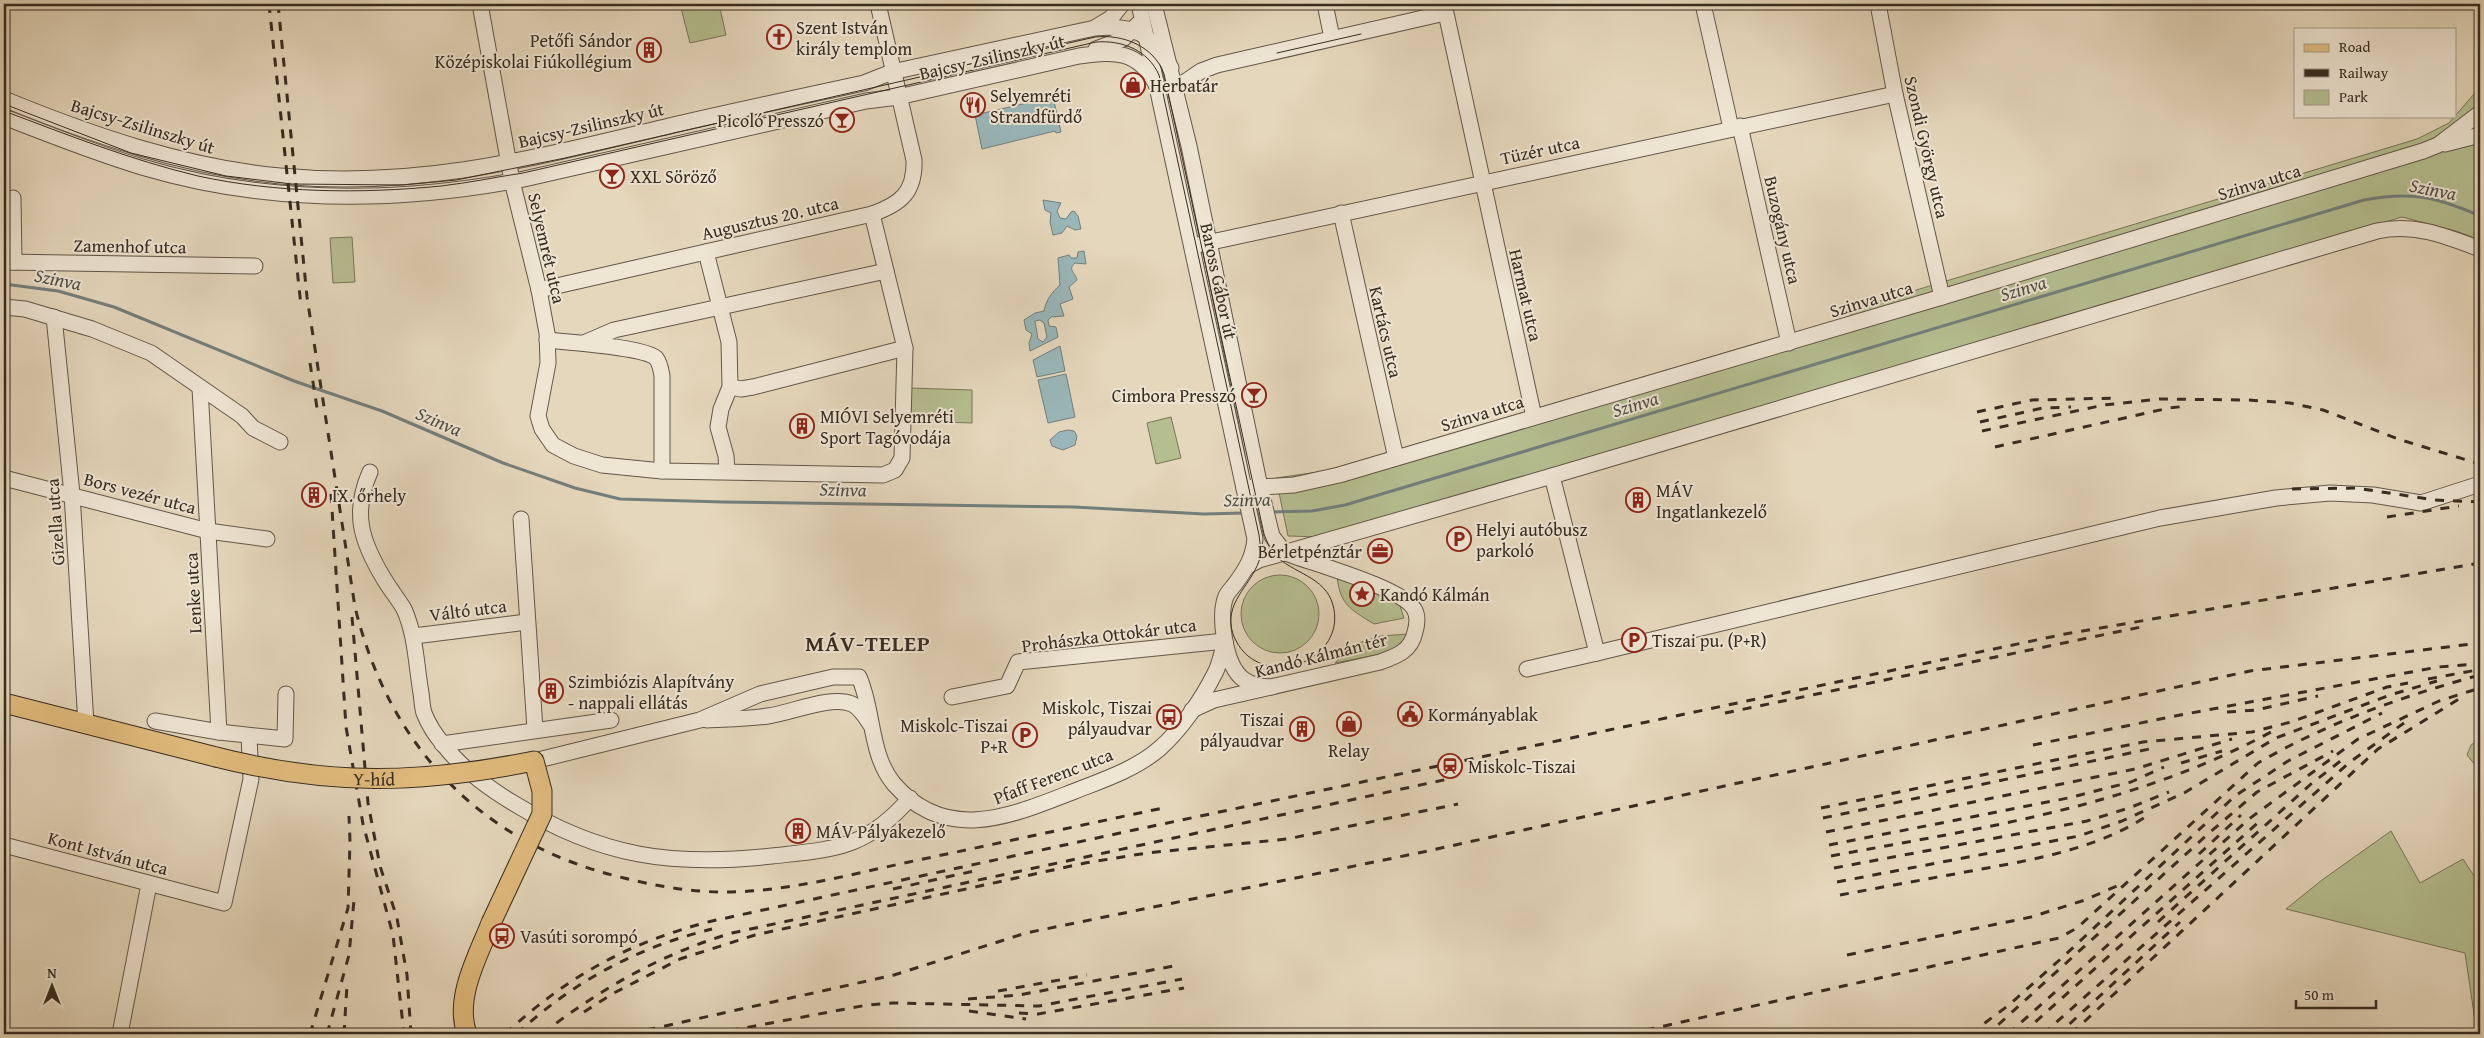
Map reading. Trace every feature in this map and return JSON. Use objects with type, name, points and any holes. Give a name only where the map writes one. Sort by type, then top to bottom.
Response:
[{"type":"main road","name":"Y-híd","points":[[4,703],[216,757],[292,773],[373,779],[433,778],[534,761]]},
{"type":"main road","points":[[467,1034],[463,1021],[464,1001],[491,923],[542,814],[542,790],[534,761]]},
{"type":"street","name":"Selyemrét utca","points":[[480,4],[512,181],[539,290],[547,340],[548,363],[538,416],[542,429],[553,444],[574,456],[602,465],[662,471],[883,475],[895,470],[902,458],[905,348],[872,214]]},
{"type":"street","name":"Augusztus 20. utca","points":[[539,290],[872,214],[900,202],[909,190],[915,173],[914,160],[892,72],[878,4]]},
{"type":"street","points":[[1095,28],[1111,18],[1122,4]]},
{"type":"street","name":"Baross Gábor út","points":[[1154,4],[1176,88],[1260,487],[1272,536],[1285,553]]},
{"type":"street","points":[[1325,4],[1332,38]]},
{"type":"street","name":"Buzogány utca","points":[[1703,4],[1736,127],[1789,343]]},
{"type":"street","name":"Szondi György utca","points":[[1878,4],[1895,94],[1942,297]]},
{"type":"street","points":[[1176,88],[1201,72],[1217,65],[1332,38],[1444,8]]},
{"type":"street","name":"Harmat utca","points":[[1444,8],[1534,417]]},
{"type":"street","name":"Bajcsy-Zsilinszky út","points":[[4,99],[86,131],[152,152],[218,168],[252,173],[342,180],[379,179],[448,173],[509,164],[864,83],[892,72],[1095,28],[1116,27],[1141,18]]},
{"type":"street","points":[[1079,56],[1115,42],[1141,18],[1171,68]]},
{"type":"street","name":"Baross Gábor út","points":[[1141,18],[1193,246],[1255,539],[1254,553],[1248,566]]},
{"type":"street","name":"Bajcsy-Zsilinszky út","points":[[4,117],[144,168],[214,184],[274,193],[396,196],[466,189],[512,181],[866,101],[898,97],[1079,56],[1108,52],[1130,57],[1146,67],[1157,86]]},
{"type":"street","name":"Tüzér utca","points":[[1193,246],[1895,94]]},
{"type":"street","name":"Szinva utca","points":[[1244,488],[1294,485],[1320,480],[1942,297],[2438,145],[2480,113]]},
{"type":"street","points":[[2438,145],[2480,135]]},
{"type":"street","points":[[9,262],[13,198]]},
{"type":"street","name":"Kartács utca","points":[[1341,213],[1396,458]]},
{"type":"street","points":[[1272,687],[1258,687],[1241,678],[1231,661],[1225,641],[1223,619],[1226,596],[1248,566],[1259,560],[1552,476],[2380,230],[2403,228],[2427,231],[2480,248]]},
{"type":"street","points":[[706,252],[729,342],[730,387],[721,409],[718,427],[726,456],[727,471]]},
{"type":"street","name":"Zamenhof utca","points":[[9,262],[255,266]]},
{"type":"street","points":[[584,343],[614,330],[886,271]]},
{"type":"street","points":[[4,307],[25,309],[54,317],[92,329],[151,353],[242,416],[253,428],[280,442]]},
{"type":"street","name":"Gizella utca","points":[[54,317],[72,494],[86,724]]},
{"type":"street","points":[[547,340],[584,343],[643,353],[655,357],[660,363],[662,376],[662,471]]},
{"type":"street","points":[[730,387],[741,389],[753,387],[905,348]]},
{"type":"street","name":"Lenke utca","points":[[200,388],[219,732]]},
{"type":"street","points":[[370,472],[361,492],[362,536],[383,577],[403,608],[414,636],[424,712],[442,744],[460,764],[474,776],[533,815],[576,837],[628,853],[658,858],[709,861],[842,847],[878,830],[910,798]]},
{"type":"street","points":[[1552,476],[1597,653]]},
{"type":"street","name":"Bors vezér utca","points":[[4,478],[72,494],[208,531],[267,539]]},
{"type":"street","points":[[1527,669],[2160,518],[2276,498],[2330,493],[2373,495],[2421,503],[2480,484]]},
{"type":"street","name":"Váltó utca","points":[[520,519],[535,729]]},
{"type":"street","name":"Kandó Kálmán tér","points":[[1191,711],[1214,700],[1380,662],[1408,649],[1417,624],[1415,609],[1396,593],[1285,553]]},
{"type":"street","name":"Váltó utca","points":[[414,636],[527,622]]},
{"type":"street","points":[[1191,711],[1216,673],[1225,641]]},
{"type":"street","name":"Prohászka Ottokár utca","points":[[952,697],[1007,686],[1018,662],[1225,641]]},
{"type":"street","name":"Pfaff Ferenc utca","points":[[700,720],[760,694],[833,677],[859,677],[866,693],[871,726],[886,771],[894,783],[910,798],[937,814],[956,819],[976,821],[1018,812],[1100,781],[1143,761],[1164,744],[1191,711]]},
{"type":"street","points":[[156,721],[219,732],[285,739],[286,694]]},
{"type":"street","points":[[700,720],[771,716],[831,702],[842,702],[860,709],[871,726]]},
{"type":"street","points":[[442,744],[535,729],[611,720]]},
{"type":"street","name":"Y-híd","points":[[534,761],[700,720]]},
{"type":"street","name":"Kont István utca","points":[[4,845],[224,904],[251,779],[249,736]]},
{"type":"street","points":[[120,1034],[148,884]]},
{"type":"green space","points":[[680,4],[719,4],[726,35],[690,43]]},
{"type":"green space","points":[[2480,87],[2480,240],[2456,231],[2402,217],[1322,537],[1288,536],[1276,478],[1325,471],[1761,342],[1852,318],[1850,310],[2417,139],[2449,123],[2453,118],[2456,118],[2456,115]]},
{"type":"green space","points":[[352,237],[355,282],[333,283],[330,238]]},
{"type":"green space","points":[[909,388],[972,390],[972,423],[908,421]]},
{"type":"green space","points":[[1171,417],[1181,458],[1156,464],[1147,423]]},
{"type":"green space","points":[[1280,575],[1295,578],[1312,592],[1316,599],[1319,614],[1316,629],[1302,646],[1295,650],[1280,653],[1265,650],[1248,636],[1244,629],[1241,614],[1244,599],[1258,582],[1265,578]]},
{"type":"green space","points":[[1337,576],[1389,596],[1400,606],[1404,618],[1374,624],[1366,619],[1353,610],[1344,600],[1338,586]]},
{"type":"green space","points":[[1408,634],[1397,648],[1381,654],[1335,663],[1352,645],[1381,636]]},
{"type":"green space","points":[[2480,739],[2480,771],[2467,755],[2471,745]]},
{"type":"green space","points":[[2391,831],[2420,883],[2463,859],[2480,885],[2480,1034],[2477,1034],[2465,953],[2286,909],[2322,880]]},
{"type":"water","points":[[1053,97],[1061,132],[1056,133],[1055,131],[982,149],[975,115]]},
{"type":"water","points":[[1043,200],[1061,203],[1057,211],[1060,218],[1066,219],[1074,211],[1078,216],[1081,229],[1075,230],[1067,226],[1062,233],[1053,235],[1050,222],[1051,213],[1045,210]]},
{"type":"water","points":[[1084,251],[1086,264],[1075,263],[1073,265],[1073,272],[1077,280],[1069,287],[1073,299],[1060,304],[1064,316],[1051,317],[1048,320],[1049,326],[1056,327],[1058,337],[1030,351],[1029,343],[1032,334],[1026,330],[1024,320],[1035,313],[1044,311],[1050,296],[1060,285],[1058,258],[1069,255],[1071,258],[1077,258],[1078,252]],"holes":[[[1040,320],[1044,323],[1047,337],[1043,342],[1038,339],[1035,321]]]},
{"type":"water","points":[[1060,346],[1065,371],[1037,377],[1033,360]]},
{"type":"water","points":[[1066,374],[1075,417],[1048,423],[1038,380]]},
{"type":"water","points":[[1074,431],[1077,436],[1075,445],[1063,450],[1052,446],[1050,440],[1059,432]]},
{"type":"waterway","name":"Szinva","points":[[1270,512],[1312,511],[1345,505],[2364,200],[2381,197],[2410,196],[2437,200],[2480,216]]},
{"type":"waterway","name":"Szinva","points":[[4,284],[58,291],[114,307],[294,381],[382,411],[503,463],[575,488],[620,499],[1074,507],[1204,514],[1244,513]]},
{"type":"tram line","points":[[1277,53],[1361,34]]},
{"type":"tram line","points":[[4,104],[131,153],[226,176],[292,184],[402,185],[456,180],[565,158],[1095,37],[1116,38],[1136,44],[1153,56],[1164,74],[1264,534],[1274,554],[1282,561],[1316,581],[1329,595],[1333,605],[1335,622],[1330,637],[1321,650],[1309,659],[1294,665],[1278,667],[1263,664],[1248,656],[1239,646],[1233,634],[1231,623],[1234,604],[1255,570],[1260,558],[1259,535],[1159,75],[1148,59],[1133,48],[1115,43],[1096,42],[523,173],[451,185],[411,189],[350,191],[288,189],[228,182],[173,170],[4,111]]},
{"type":"railway","points":[[269,4],[301,306]]},
{"type":"railway","points":[[278,4],[307,297],[355,607],[370,657],[391,704],[418,746],[449,783],[485,815],[527,841],[573,863],[648,884],[711,892],[770,889],[817,882],[1168,807]]},
{"type":"railway","points":[[310,363],[317,408]]},
{"type":"railway","points":[[1977,412],[2032,400],[2118,398]]},
{"type":"railway","points":[[1982,431],[2104,405],[2160,399],[2249,400],[2290,403],[2323,410],[2398,439],[2480,464]]},
{"type":"railway","points":[[1995,447],[2169,408],[2188,406]]},
{"type":"railway","points":[[1980,422],[2043,408],[2071,407]]},
{"type":"railway","points":[[2292,489],[2356,488],[2435,500],[2480,502]]},
{"type":"railway","points":[[331,494],[346,727],[363,824],[393,935],[404,1034]]},
{"type":"railway","points":[[2387,517],[2459,506]]},
{"type":"railway","points":[[505,1034],[552,995],[576,978],[601,964],[654,939],[712,921],[2065,634],[2480,563]]},
{"type":"railway","points":[[352,617],[368,803],[380,866],[397,918],[407,975],[411,1034]]},
{"type":"railway","points":[[1725,713],[2141,627]]},
{"type":"railway","points":[[629,1034],[894,975],[1026,933],[1423,852],[2250,671],[2480,643]]},
{"type":"railway","points":[[2033,745],[2175,716],[2438,667],[2475,664]]},
{"type":"railway","points":[[2428,679],[2477,670]]},
{"type":"railway","points":[[1628,1034],[2059,938],[2077,928],[2258,763],[2338,723],[2423,692],[2480,675]]},
{"type":"railway","points":[[1837,882],[2079,836],[2122,821],[2184,793],[2276,738],[2390,695],[2437,681]]},
{"type":"railway","points":[[1821,808],[2143,742],[2252,732],[2291,722],[2387,687],[2408,683]]},
{"type":"railway","points":[[2008,1034],[2249,819],[2358,739],[2439,701],[2480,688]]},
{"type":"railway","points":[[2227,712],[2256,710],[2318,696]]},
{"type":"railway","points":[[2071,1034],[2378,749],[2459,699]]},
{"type":"railway","points":[[1970,1034],[2009,1005],[2064,956],[2235,796],[2288,761],[2382,713]]},
{"type":"railway","points":[[2043,1034],[2350,762],[2404,723]]},
{"type":"railway","points":[[1831,856],[2002,824],[2112,796],[2166,779],[2220,757],[2273,731]]},
{"type":"railway","points":[[1826,832],[2135,769],[2232,739]]},
{"type":"railway","points":[[1823,818],[2154,748]]},
{"type":"railway","points":[[2181,763],[2222,751]]},
{"type":"railway","points":[[1983,1034],[1999,1024],[2208,834],[2257,792],[2333,751]]},
{"type":"railway","points":[[2158,922],[2311,784],[2343,759]]},
{"type":"railway","points":[[1829,845],[2068,798],[2131,782],[2164,767]]},
{"type":"railway","points":[[542,1034],[586,1002],[632,974],[681,951],[732,933],[1453,778]]},
{"type":"railway","points":[[1834,868],[2087,821],[2129,808],[2169,792]]},
{"type":"railway","points":[[584,1012],[612,994],[680,959],[755,935],[1085,863],[1147,853],[1287,839],[1458,804]]},
{"type":"railway","points":[[2199,854],[2241,815]]},
{"type":"railway","points":[[310,1034],[348,908],[349,816]]},
{"type":"railway","points":[[1840,895],[2039,858],[2106,837],[2127,828],[2147,816]]},
{"type":"railway","points":[[2022,1034],[2262,819]]},
{"type":"railway","points":[[893,889],[974,871]]},
{"type":"railway","points":[[1847,955],[2031,917],[2085,900],[2119,885]]},
{"type":"railway","points":[[327,1034],[349,955],[354,900]]},
{"type":"railway","points":[[2055,1034],[2063,1030],[2180,922]]},
{"type":"railway","points":[[517,1034],[560,998],[607,969],[632,956],[658,946],[712,929]]},
{"type":"railway","points":[[968,999],[1019,995],[1179,965]]},
{"type":"railway","points":[[998,991],[1087,975]]},
{"type":"railway","points":[[712,1034],[867,1005],[893,1003],[1039,1006],[1182,979]]},
{"type":"railway","points":[[344,1034],[347,985]]},
{"type":"railway","points":[[1019,1013],[1038,1014],[1184,988]]},
{"type":"railway","points":[[969,1011],[1026,1019]]},
{"type":"place","name":"Szent István király templom","points":[[779,37]]},
{"type":"place","name":"Petőfi Sándor Középiskolai Fiúkollégium","points":[[649,50]]},
{"type":"place","name":"Herbatár","points":[[1133,85]]},
{"type":"place","name":"Selyemréti Strandfürdő","points":[[973,105]]},
{"type":"place","name":"Picoló Presszó","points":[[842,120]]},
{"type":"place","name":"XXL Söröző","points":[[612,176]]},
{"type":"place","name":"Cimbora Presszó","points":[[1254,395]]},
{"type":"place","name":"MIÓVI Selyemréti Sport Tagóvodája","points":[[802,426]]},
{"type":"place","name":"IX. őrhely","points":[[314,495]]},
{"type":"place","name":"MÁV Ingatlankezelő","points":[[1638,500]]},
{"type":"place","name":"Helyi autóbusz parkoló","points":[[1459,539]]},
{"type":"place","name":"Bérletpénztár","points":[[1380,551]]},
{"type":"place","name":"Kandó Kálmán","points":[[1362,594]]},
{"type":"place","name":"Tiszai pu. (P+R)","points":[[1634,640]]},
{"type":"place","name":"Szimbiózis Alapítvány - nappali ellátás","points":[[551,691]]},
{"type":"place","name":"Kormányablak","points":[[1410,714]]},
{"type":"place","name":"Miskolc, Tiszai pályaudvar","points":[[1169,717]]},
{"type":"place","name":"Relay","points":[[1349,724]]},
{"type":"place","name":"Tiszai pályaudvar","points":[[1302,729]]},
{"type":"place","name":"Miskolc-Tiszai P+R","points":[[1025,735]]},
{"type":"place","name":"Miskolc-Tiszai","points":[[1450,766]]},
{"type":"place","name":"MÁV Pályakezelő","points":[[798,831]]},
{"type":"place","name":"Vasúti sorompó","points":[[502,936]]},
{"type":"district","name":"MÁV-TELEP","points":[[868,643]]}]
